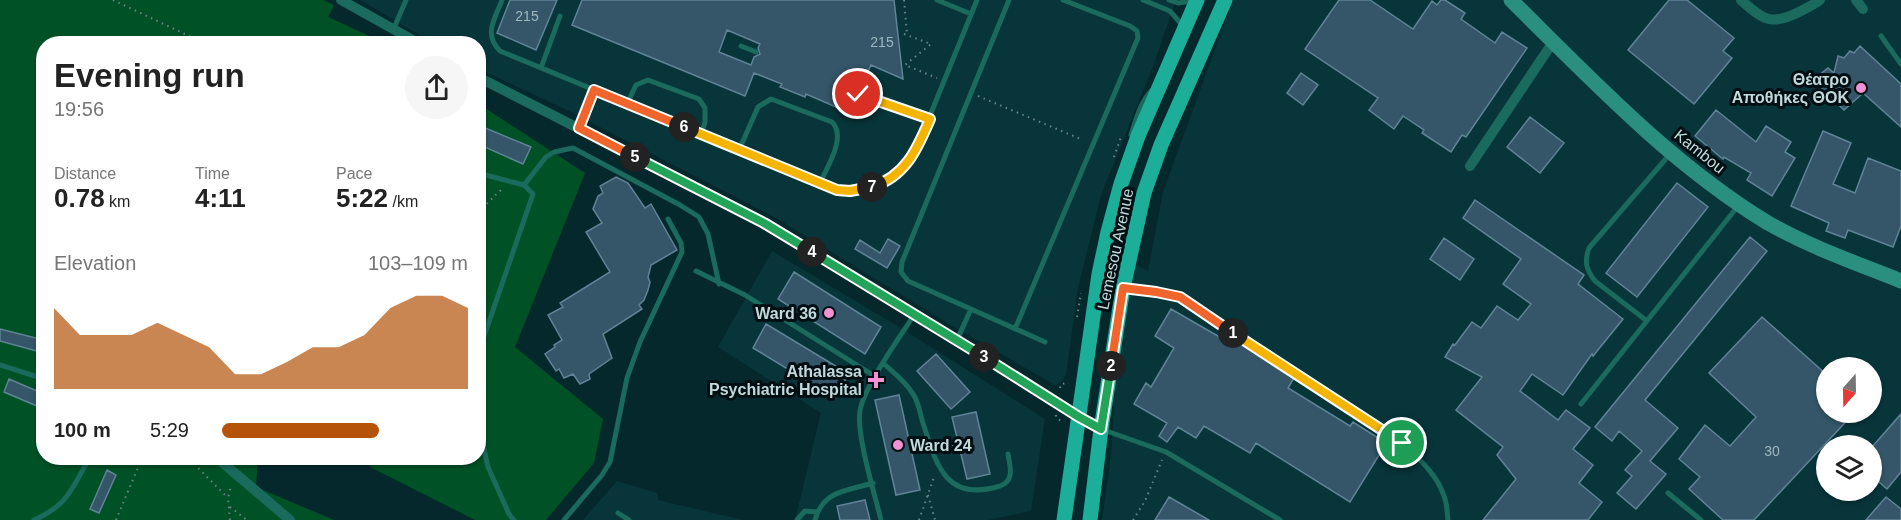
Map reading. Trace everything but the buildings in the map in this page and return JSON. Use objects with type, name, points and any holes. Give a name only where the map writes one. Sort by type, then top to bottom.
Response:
[{"type":"main road","name":"Lemesou Avenue","points":[[1090,520],[1101,429],[1123,288],[1144,193],[1161,145],[1224,0]]},
{"type":"main road","name":"Lemesou Avenue","points":[[1064,520],[1099,274],[1120,184],[1197,1]]},
{"type":"street","points":[[341,0],[407,36]]},
{"type":"street","name":"Kambou","points":[[1511,0],[1672,152],[1739,205],[1800,240],[1901,281]]},
{"type":"street","points":[[1741,0],[1757,14],[1770,21],[1784,19],[1820,0]]},
{"type":"street","points":[[1470,166],[1553,42]]},
{"type":"street","points":[[486,81],[764,223],[1079,417]]},
{"type":"street","points":[[226,465],[290,520]]},
{"type":"lane","points":[[394,28],[406,0]]},
{"type":"lane","points":[[502,0],[491,29],[492,44],[500,51],[837,190],[850,191],[874,187],[896,176],[908,164],[930,119],[977,0]]},
{"type":"lane","points":[[938,0],[971,14]]},
{"type":"lane","points":[[1009,0],[901,267],[902,275],[908,281],[1045,342]]},
{"type":"lane","points":[[1015,329],[1138,38],[1137,31],[1130,26],[1063,0]]},
{"type":"lane","points":[[1080,7],[1083,0]]},
{"type":"lane","points":[[1143,0],[1170,10],[1185,30]]},
{"type":"lane","points":[[1169,0],[1178,3],[1197,1]]},
{"type":"lane","points":[[541,68],[560,16]]},
{"type":"lane","points":[[1881,36],[1901,64]]},
{"type":"lane","points":[[741,46],[756,52]]},
{"type":"lane","points":[[627,104],[636,85],[648,80],[690,95],[702,102],[705,108],[705,122],[701,135]]},
{"type":"lane","points":[[579,128],[594,90]]},
{"type":"lane","points":[[858,94],[930,119]]},
{"type":"lane","points":[[740,150],[755,112],[762,103],[771,99],[832,122],[837,129],[838,137],[820,183]]},
{"type":"lane","points":[[524,185],[546,158],[554,152],[573,148],[699,217],[708,234],[719,284]]},
{"type":"lane","points":[[1647,321],[1595,281],[1585,261],[1589,248],[1672,152]]},
{"type":"lane","points":[[486,175],[524,185],[533,194],[486,331]]},
{"type":"lane","points":[[1581,404],[1739,205]]},
{"type":"lane","points":[[564,520],[602,475],[610,462],[627,378],[640,342],[682,252],[681,243],[668,219]]},
{"type":"lane","points":[[696,271],[745,295],[876,377]]},
{"type":"lane","points":[[1123,288],[1180,297],[1402,443],[1424,463],[1437,480],[1445,496],[1448,520]]},
{"type":"lane","points":[[957,340],[971,309]]},
{"type":"lane","points":[[881,520],[859,421],[862,401],[914,315]]},
{"type":"lane","points":[[884,364],[913,393],[938,466],[956,485],[975,491],[999,486],[1008,481],[1011,471],[1008,454]]},
{"type":"lane","points":[[0,365],[36,376]]},
{"type":"lane","points":[[1079,417],[1101,429],[1166,452],[1280,520]]},
{"type":"lane","points":[[486,458],[509,514],[514,520]]},
{"type":"lane","points":[[34,520],[59,507],[69,496],[86,465]]},
{"type":"lane","points":[[815,520],[824,500],[830,496],[873,483]]},
{"type":"lane","points":[[1668,493],[1701,520]]},
{"type":"lane","points":[[797,520],[805,512],[818,512]]},
{"type":"lane","points":[[618,513],[629,520]]},
{"type":"path","points":[[113,0],[190,36]]},
{"type":"path","points":[[904,0],[907,35]]},
{"type":"path","points":[[486,204],[509,182]]},
{"type":"path","points":[[934,457],[958,443]]},
{"type":"path","points":[[1133,520],[1145,501],[1166,452]]},
{"type":"path","points":[[116,520],[139,465]]},
{"type":"path","points":[[196,465],[228,498]]},
{"type":"path","points":[[919,520],[938,466]]},
{"type":"path","points":[[230,520],[228,498],[232,481],[238,474]]},
{"type":"path","points":[[928,495],[935,520]]},
{"type":"path","points":[[229,506],[247,520]]},
{"type":"shaded area","points":[[360,0],[1176,0],[1154,64],[1101,195],[1078,288],[1066,375],[1055,385],[951,325],[776,218],[569,111],[486,72],[486,36],[421,36]]},
{"type":"shaded area","points":[[1233,0],[1901,0],[1901,520],[1102,520],[1111,455],[1117,358],[1134,264],[1148,271],[1163,192]]},
{"type":"shaded area","name":"Athalassa Psychiatric Hospital","points":[[772,251],[904,330],[1045,419],[1031,511],[988,520],[795,520],[821,413],[718,347]]},
{"type":"shaded area","points":[[617,481],[657,493],[658,500],[743,520],[583,520]]},
{"type":"green space","points":[[0,0],[323,0],[334,5],[328,17],[370,36],[36,36],[36,465],[258,465],[256,487],[334,520],[0,520]]},
{"type":"green space","points":[[486,109],[585,173],[515,347],[603,419],[594,463],[546,520],[475,520],[370,467],[370,465],[486,465]]},
{"type":"place","name":"Θέατρο Αποθήκες ΘΟΚ","points":[[1861,88]]},
{"type":"place","name":"Ward 36","points":[[829,313]]},
{"type":"place","name":"Athalassa Psychiatric Hospital","points":[[876,380]]},
{"type":"place","name":"Ward 24","points":[[898,445]]},
{"type":"route","points":[[858,94],[930,119],[908,164],[896,176],[866,189],[850,191],[837,190],[594,90],[579,128],[764,223],[1101,429],[1123,288],[1180,297],[1402,443]]}]
